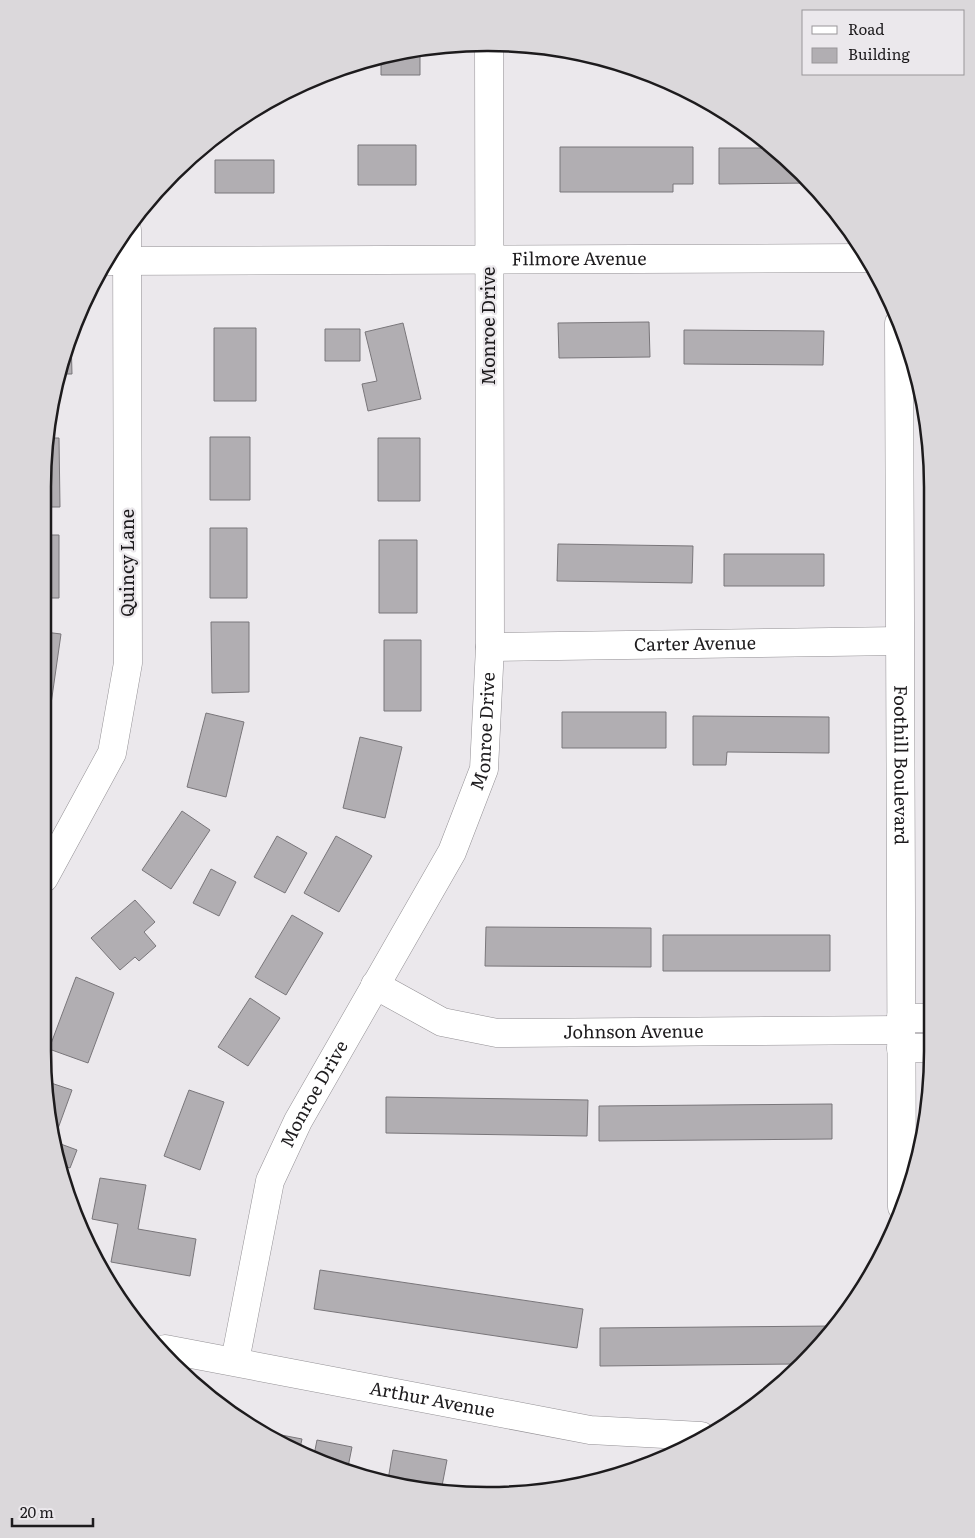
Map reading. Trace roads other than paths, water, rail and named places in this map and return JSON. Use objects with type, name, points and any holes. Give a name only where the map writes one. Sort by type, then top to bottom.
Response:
[{"type":"street","name":"Monroe Drive","points":[[235,1362],[270,1181],[298,1121],[452,852],[484,769],[490,647],[490,51]]},
{"type":"street","name":"Filmore Avenue","points":[[118,261],[858,258]]},
{"type":"street","name":"Quincy Lane","points":[[51,865],[112,753],[128,663],[118,261]]},
{"type":"street","name":"Foothill Boulevard","points":[[899,342],[902,1188]]},
{"type":"street","name":"Carter Avenue","points":[[490,647],[899,641]]},
{"type":"street","name":"Johnson Avenue","points":[[375,985],[442,1022],[497,1033],[901,1032]]},
{"type":"street","points":[[901,1032],[924,1020]]},
{"type":"street","points":[[901,1032],[924,1045]]},
{"type":"street","name":"Arthur Avenue","points":[[171,1350],[590,1430],[692,1436]]}]
